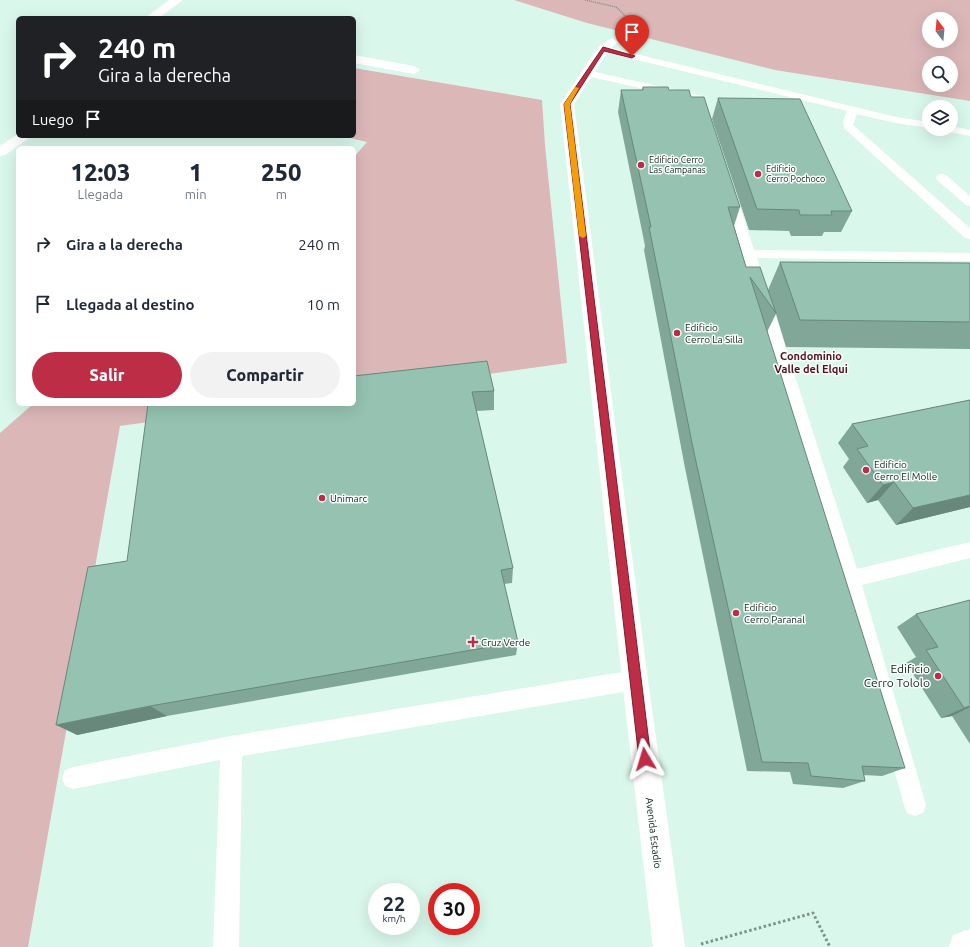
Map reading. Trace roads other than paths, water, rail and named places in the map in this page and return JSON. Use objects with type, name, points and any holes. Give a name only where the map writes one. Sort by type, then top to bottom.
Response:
[{"type":"street","points":[[154,16],[177,0]]},
{"type":"street","name":"Avenida Estadio","points":[[607,45],[586,73],[567,104],[635,680],[669,947]]},
{"type":"street","points":[[356,60],[414,70]]},
{"type":"street","points":[[0,152],[22,138]]},
{"type":"street","points":[[964,947],[970,945]]},
{"type":"lane","points":[[607,45],[854,109],[922,124]]},
{"type":"lane","points":[[586,73],[699,98],[709,128]]},
{"type":"lane","points":[[854,109],[848,120],[848,126],[970,235]]},
{"type":"lane","points":[[958,131],[970,133]]},
{"type":"lane","points":[[942,178],[970,202]]},
{"type":"lane","points":[[726,180],[851,579],[915,805]]},
{"type":"lane","points":[[750,254],[970,257]]},
{"type":"lane","points":[[851,579],[970,550]]},
{"type":"lane","points":[[73,778],[231,747],[635,680]]},
{"type":"lane","points":[[226,947],[231,747]]},
{"type":"place","name":"Edificio Cerro Las Campanas","points":[[641,165]]},
{"type":"place","name":"Edificio Cerro Pochoco","points":[[758,174]]},
{"type":"place","name":"Edificio Cerro La Silla","points":[[677,333]]},
{"type":"place","name":"Edificio Cerro El Molle","points":[[866,470]]},
{"type":"place","name":"Unimarc","points":[[322,498]]},
{"type":"place","name":"Edificio Cerro Paranal","points":[[736,613]]},
{"type":"place","name":"Cruz Verde","points":[[473,642]]},
{"type":"place","name":"Edificio Cerro Tololo","points":[[938,676]]},
{"type":"district","name":"Condominio Valle del Elqui","points":[[811,362]]}]
